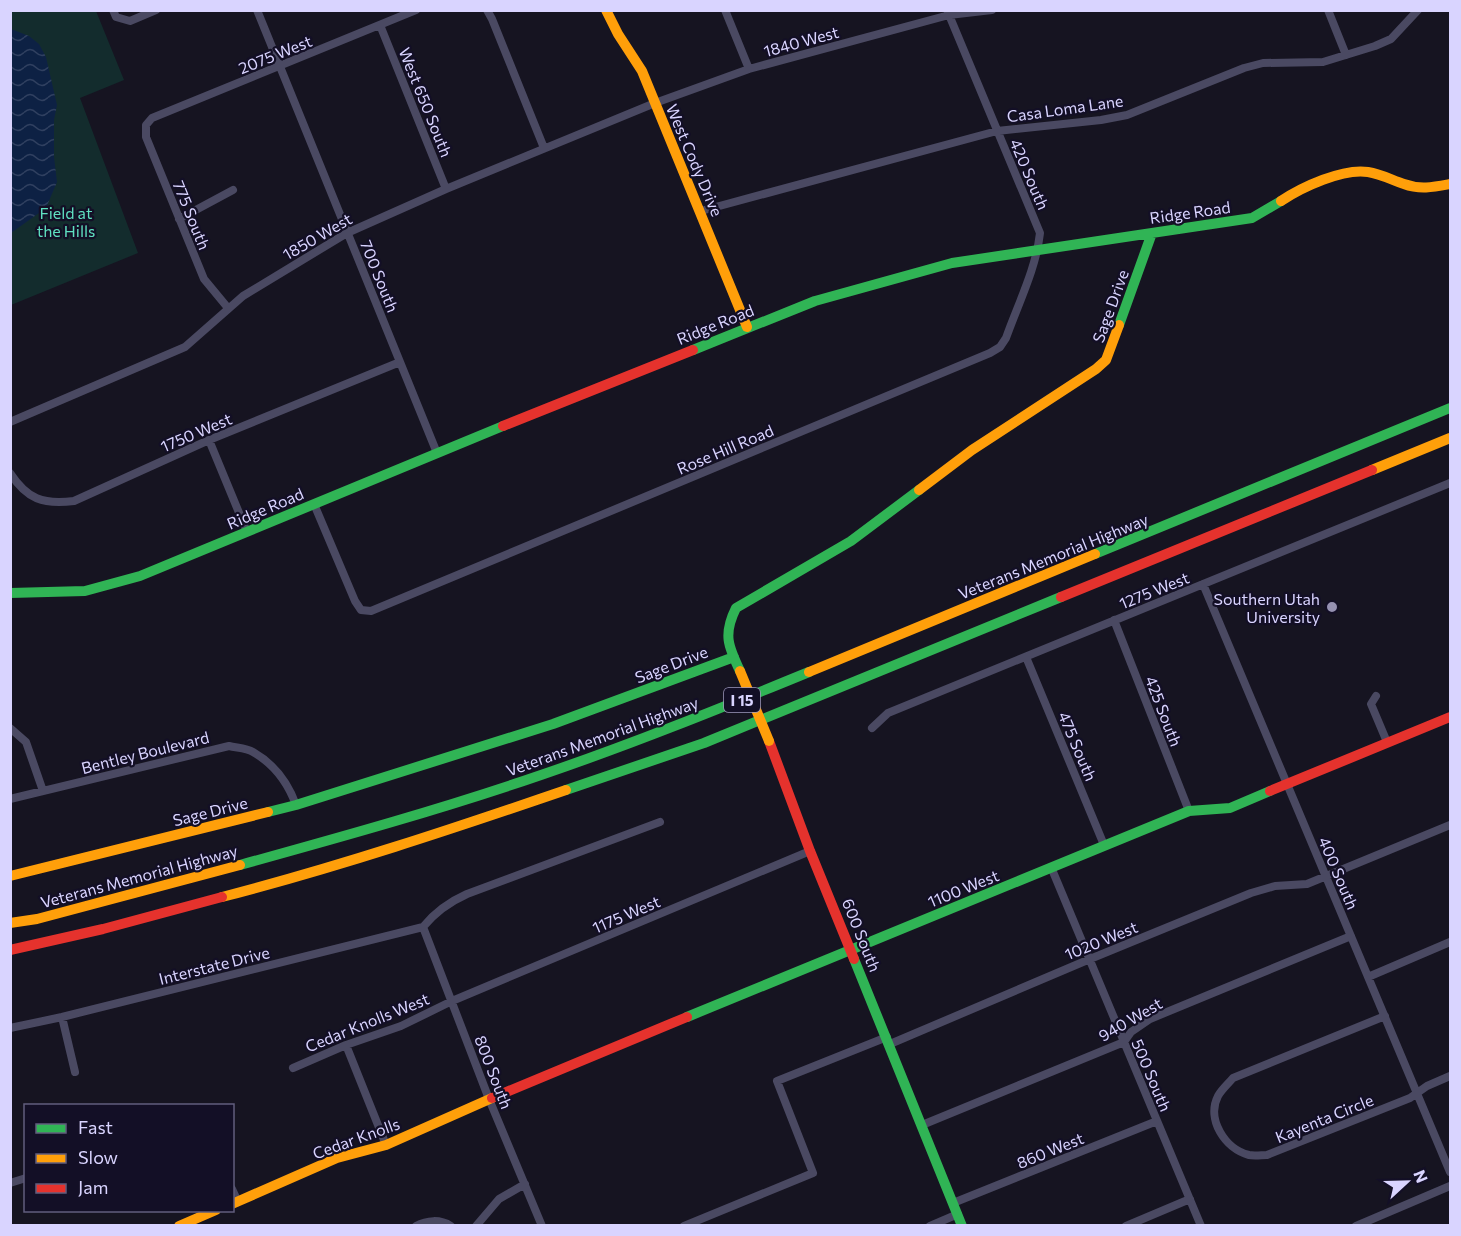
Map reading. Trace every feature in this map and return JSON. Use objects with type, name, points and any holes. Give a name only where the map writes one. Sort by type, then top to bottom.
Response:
[{"type":"main road","name":"West Cody Drive","points":[[606,10],[618,34],[642,71],[747,327]]},
{"type":"main road","name":"Ridge Road","points":[[10,593],[85,591],[140,576],[747,327],[878,282],[952,263],[1252,218],[1262,215],[1294,193],[1344,173],[1360,170],[1419,188],[1450,184]]},
{"type":"main road","name":"Sage Drive","points":[[10,876],[296,805],[553,724],[734,657],[726,636],[728,622],[736,608],[851,541],[972,450],[1096,369],[1106,360],[1152,233]]},
{"type":"main road","name":"Veterans Memorial Highway","points":[[10,923],[37,919],[238,866],[403,819],[552,771],[694,719],[1450,408]]},
{"type":"main road","name":"I 15","points":[[10,950],[114,926],[387,851],[549,798],[682,751],[1450,438]]},
{"type":"main road","name":"600 South","points":[[734,657],[769,741],[810,851],[852,949],[963,1226]]},
{"type":"main road","name":"1100 West","points":[[489,1099],[1189,811],[1230,808],[1450,717]]},
{"type":"main road","name":"Cedar Knolls","points":[[235,1203],[337,1158],[386,1145],[489,1099]]},
{"type":"main road","points":[[179,1226],[211,1212]]},
{"type":"street","points":[[113,10],[116,17],[130,21],[156,10]]},
{"type":"street","name":"700 South","points":[[257,10],[437,453]]},
{"type":"street","name":"2075 West","points":[[146,125],[152,118],[416,10]]},
{"type":"street","points":[[487,10],[544,148]]},
{"type":"street","points":[[725,10],[749,69]]},
{"type":"street","name":"1840 West","points":[[655,103],[749,69],[948,13],[992,10]]},
{"type":"street","points":[[1328,10],[1346,55]]},
{"type":"street","name":"Casa Loma Lane","points":[[701,211],[997,131],[1127,115],[1244,68],[1263,63],[1323,62],[1390,39],[1418,10]]},
{"type":"street","name":"420 South","points":[[948,13],[1040,232],[1038,249]]},
{"type":"street","name":"West 650 South","points":[[380,25],[446,189]]},
{"type":"street","name":"1850 West","points":[[10,422],[185,347],[243,296],[347,233],[446,189],[655,103]]},
{"type":"street","name":"775 South","points":[[146,125],[146,137],[204,279],[228,308]]},
{"type":"street","points":[[179,219],[233,190]]},
{"type":"street","name":"Rose Hill Road","points":[[314,504],[355,601],[361,610],[371,611],[990,353],[1000,347],[1006,338],[1038,249]]},
{"type":"street","name":"1750 West","points":[[10,473],[28,494],[42,501],[58,503],[74,501],[209,440],[400,362]]},
{"type":"street","points":[[209,440],[247,532]]},
{"type":"street","name":"1275 West","points":[[872,728],[888,713],[1450,483]]},
{"type":"street","name":"400 South","points":[[1203,584],[1450,1172]]},
{"type":"street","name":"425 South","points":[[1114,620],[1189,811]]},
{"type":"street","name":"475 South","points":[[1026,657],[1104,845]]},
{"type":"street","points":[[1376,696],[1371,704],[1387,742]]},
{"type":"street","points":[[10,728],[26,742],[43,791]]},
{"type":"street","name":"Bentley Boulevard","points":[[10,798],[229,746],[252,751],[275,769],[288,786],[296,805]]},
{"type":"street","points":[[423,927],[433,914],[446,904],[467,894],[660,822]]},
{"type":"street","name":"1020 West","points":[[684,1226],[813,1173],[777,1082],[888,1041],[1251,893],[1275,886],[1307,885],[1450,825]]},
{"type":"street","name":"1175 West","points":[[452,1001],[810,851]]},
{"type":"street","name":"500 South","points":[[1051,867],[1202,1226]]},
{"type":"street","name":"800 South","points":[[423,927],[489,1099],[542,1226]]},
{"type":"street","name":"Interstate Drive","points":[[10,1028],[423,927]]},
{"type":"street","name":"940 West","points":[[922,1125],[1124,1042],[1131,1032],[1150,1019],[1351,936]]},
{"type":"street","points":[[1368,977],[1450,942]]},
{"type":"street","name":"Cedar Knolls West","points":[[293,1068],[346,1045],[401,1026],[452,1001]]},
{"type":"street","name":"Kayenta Circle","points":[[1385,1016],[1233,1078],[1217,1098],[1215,1111],[1217,1125],[1223,1139],[1235,1149],[1250,1155],[1268,1155],[1410,1098],[1427,1086],[1450,1076]]},
{"type":"street","points":[[62,1017],[75,1072]]},
{"type":"street","points":[[346,1045],[386,1145]]},
{"type":"street","name":"860 West","points":[[953,1203],[1157,1121]]},
{"type":"street","points":[[476,1226],[499,1199],[525,1184]]},
{"type":"street","points":[[1356,1226],[1450,1186]]},
{"type":"street","points":[[1126,1226],[1190,1199]]},
{"type":"street","points":[[930,1226],[958,1214]]},
{"type":"street","points":[[416,1226],[424,1221],[444,1221],[451,1226]]},
{"type":"green space","name":"Field at the Hills","points":[[11,11],[96,11],[124,80],[80,98],[138,253],[11,305]]},
{"type":"water","points":[[11,29],[29,36],[39,44],[46,57],[57,105],[54,120],[54,157],[57,182],[46,208],[11,233]]},
{"type":"traffic: fast","points":[[693,350],[815,301],[952,263],[1252,218],[1281,201]]},
{"type":"traffic: fast","points":[[1119,325],[1152,233]]},
{"type":"traffic: fast","points":[[1095,554],[1450,408]]},
{"type":"traffic: fast","points":[[10,593],[85,591],[140,576],[503,426]]},
{"type":"traffic: fast","points":[[740,671],[732,654],[728,633],[736,608],[851,541],[919,490]]},
{"type":"traffic: fast","points":[[566,790],[704,743],[1061,597]]},
{"type":"traffic: fast","points":[[268,812],[553,724],[734,657]]},
{"type":"traffic: fast","points":[[240,865],[429,811],[541,775],[643,738],[809,672]]},
{"type":"traffic: fast","points":[[687,1017],[1189,811],[1230,808],[1270,791]]},
{"type":"traffic: fast","points":[[854,959],[962,1226]]},
{"type":"traffic: slow","points":[[606,10],[618,34],[642,71],[747,327]]},
{"type":"traffic: slow","points":[[1281,201],[1323,180],[1347,173],[1368,172],[1416,187],[1450,184]]},
{"type":"traffic: slow","points":[[919,490],[972,450],[1096,369],[1106,360],[1119,325]]},
{"type":"traffic: slow","points":[[1372,470],[1450,438]]},
{"type":"traffic: slow","points":[[809,672],[1095,554]]},
{"type":"traffic: slow","points":[[740,671],[769,741]]},
{"type":"traffic: slow","points":[[222,897],[395,847],[566,790]]},
{"type":"traffic: slow","points":[[10,876],[268,812]]},
{"type":"traffic: slow","points":[[10,923],[37,919],[240,865]]},
{"type":"traffic: slow","points":[[234,1203],[337,1158],[386,1145],[492,1098]]},
{"type":"traffic: slow","points":[[179,1226],[211,1212]]},
{"type":"traffic: jam","points":[[503,426],[693,350]]},
{"type":"traffic: jam","points":[[1061,597],[1372,470]]},
{"type":"traffic: jam","points":[[1270,791],[1450,717]]},
{"type":"traffic: jam","points":[[769,741],[854,959]]},
{"type":"traffic: jam","points":[[10,950],[103,929],[222,897]]},
{"type":"traffic: jam","points":[[492,1098],[687,1017]]},
{"type":"place","name":"Southern Utah University","points":[[1332,607]]}]
